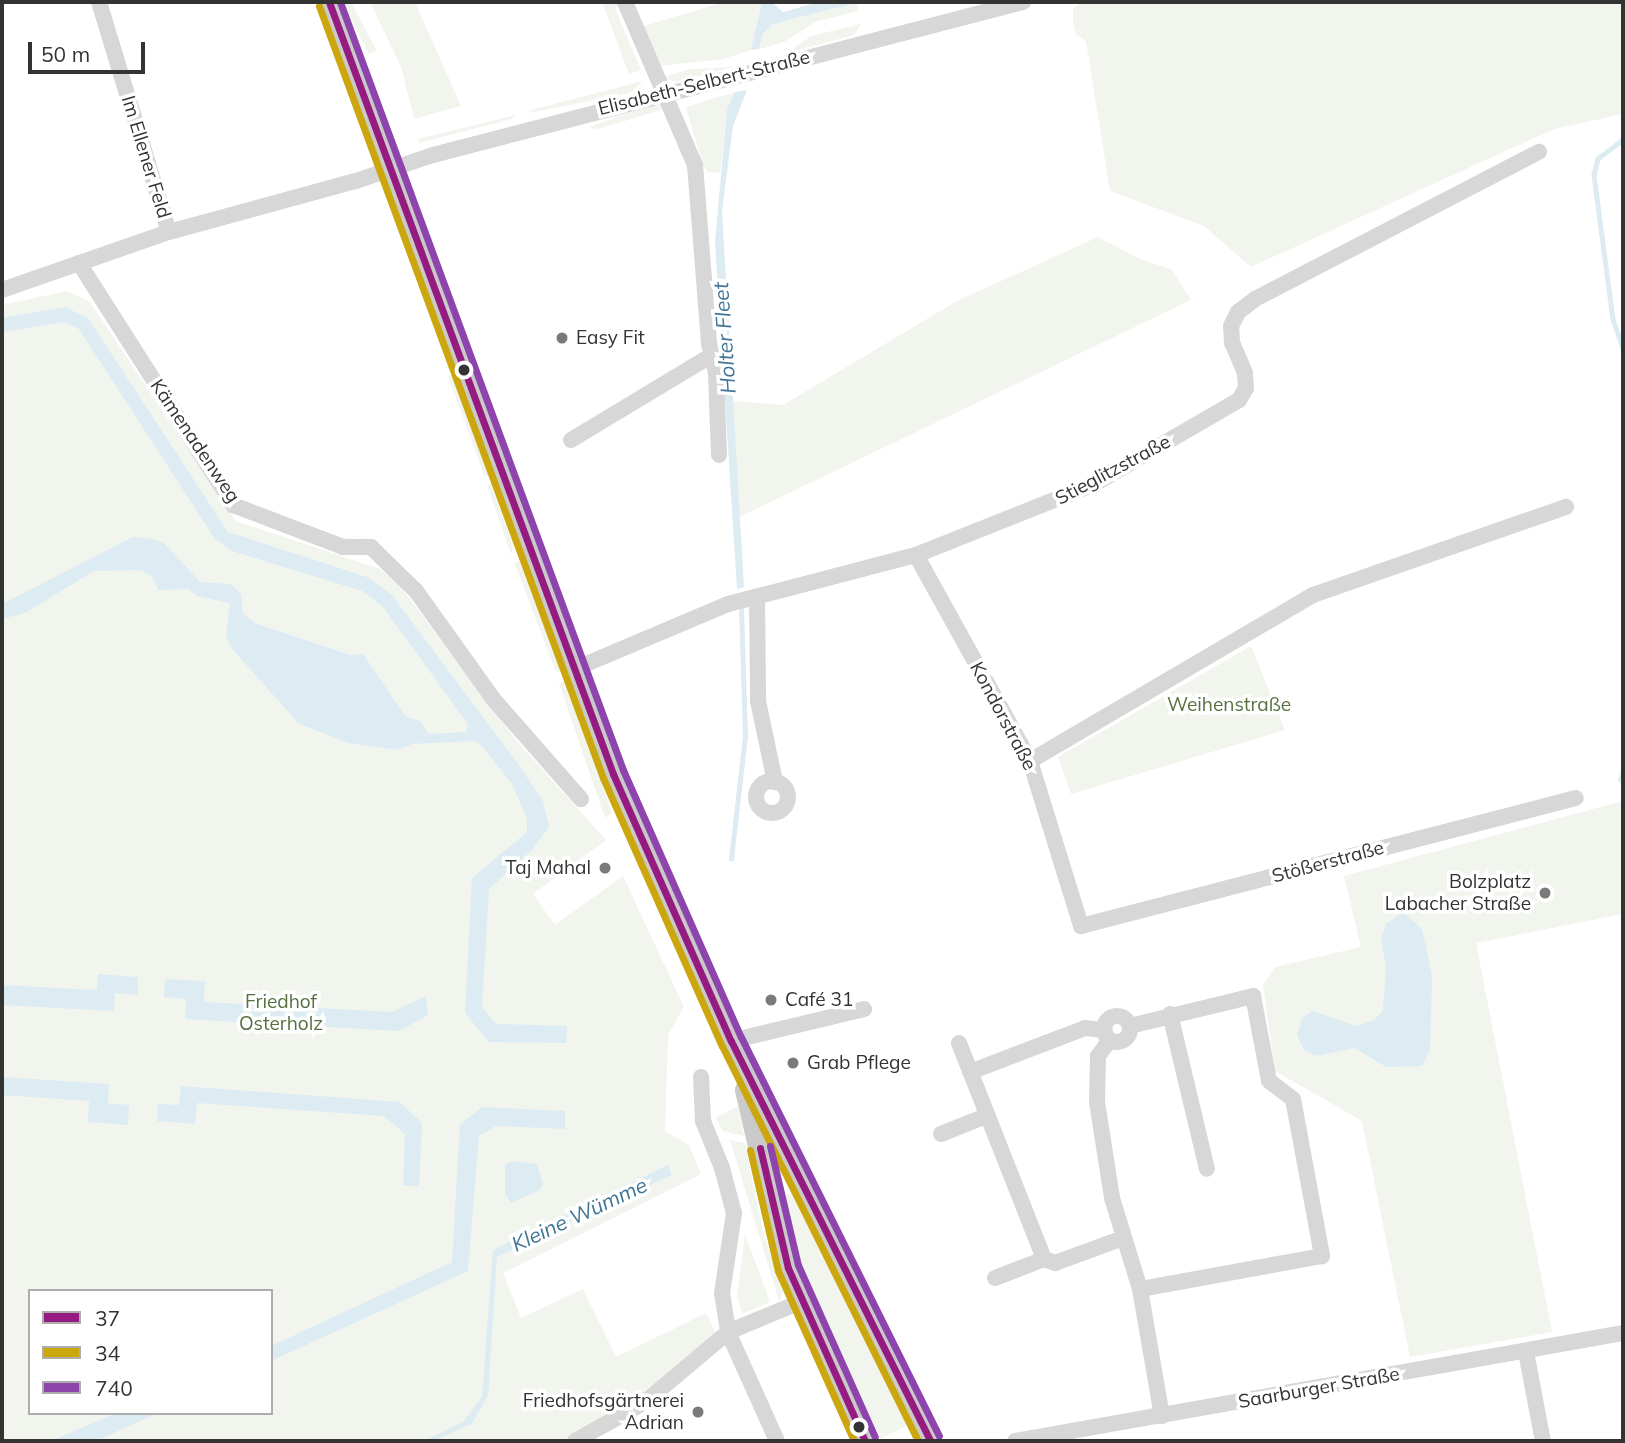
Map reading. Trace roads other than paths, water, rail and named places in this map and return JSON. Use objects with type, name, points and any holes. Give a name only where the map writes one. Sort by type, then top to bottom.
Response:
[{"type":"main road","points":[[329,2],[387,171],[572,670],[743,1065],[770,1138],[806,1188],[930,1441]]},
{"type":"main road","points":[[770,1138],[769,1196],[800,1302],[864,1441]]},
{"type":"main road","points":[[769,1196],[781,1189],[806,1188]]},
{"type":"street","name":"Im Ellener Feld","points":[[99,2],[169,232]]},
{"type":"street","points":[[625,2],[695,165],[710,356],[716,373],[719,455]]},
{"type":"street","name":"Elisabeth-Selbert-Straße","points":[[2,290],[169,232],[663,94],[1023,2]]},
{"type":"street","name":"Stieglitzstraße","points":[[572,670],[728,604],[916,555],[1094,484],[1239,400],[1246,388],[1245,373],[1232,343],[1231,326],[1238,312],[1274,287],[1539,152]]},
{"type":"street","name":"Kämenadenweg","points":[[79,263],[233,505],[343,547],[371,547],[416,591],[494,700],[580,799]]},
{"type":"street","points":[[571,440],[710,356]]},
{"type":"street","points":[[1030,761],[1313,595],[1566,507]]},
{"type":"street","name":"Kondorstraße","points":[[916,555],[1030,761],[1081,926]]},
{"type":"street","points":[[757,597],[758,701],[775,782]]},
{"type":"street","name":"Stößerstraße","points":[[1081,926],[1576,798]]},
{"type":"street","points":[[970,1072],[1085,1028],[1125,1039],[1130,1026],[1170,1014],[1252,996],[1269,1081],[1293,1099],[1322,1256],[1140,1289]]},
{"type":"street","points":[[731,1041],[864,1009]]},
{"type":"street","points":[[1170,1014],[1207,1169]]},
{"type":"street","points":[[1108,1035],[1098,1056],[1097,1102],[1123,1238],[1140,1289],[1162,1416]]},
{"type":"street","points":[[960,1043],[986,1116],[1044,1259]]},
{"type":"street","points":[[701,1077],[703,1121],[722,1168],[734,1213],[722,1293],[728,1332],[777,1441]]},
{"type":"street","points":[[941,1133],[986,1116]]},
{"type":"street","points":[[995,1278],[1044,1259],[1055,1263],[1123,1238]]},
{"type":"street","points":[[575,1441],[645,1402],[728,1332],[800,1302]]},
{"type":"street","name":"Saarburger Straße","points":[[1015,1441],[1623,1333]]},
{"type":"street","points":[[1527,1352],[1543,1441]]},
{"type":"street","points":[[1096,1426],[1104,1441]]},
{"type":"water","points":[[762,2],[771,2],[783,12],[819,2],[860,2],[773,24],[763,34],[759,49],[751,50]]},
{"type":"water","points":[[747,90],[733,126],[722,211],[744,587],[737,589],[715,242],[727,109],[735,92]]},
{"type":"water","points":[[65,307],[88,318],[228,532],[367,577],[392,595],[516,761],[543,801],[549,827],[532,850],[489,889],[482,1007],[496,1024],[567,1026],[566,1043],[489,1042],[465,1013],[472,878],[527,832],[527,818],[512,784],[484,748],[475,741],[412,744],[397,750],[347,743],[298,723],[233,650],[226,636],[230,603],[197,596],[188,589],[158,590],[153,578],[141,570],[94,571],[27,612],[2,619],[2,604],[133,537],[153,539],[164,543],[200,582],[231,584],[241,594],[243,613],[255,623],[351,655],[363,654],[405,716],[420,721],[429,734],[466,732],[468,724],[383,607],[362,591],[232,551],[215,539],[79,329],[65,322],[2,332],[2,318]]},
{"type":"water","points":[[1403,912],[1422,929],[1432,976],[1430,1050],[1422,1066],[1386,1067],[1355,1048],[1316,1056],[1304,1050],[1297,1035],[1302,1018],[1313,1011],[1356,1026],[1373,1021],[1383,1011],[1386,968],[1381,940],[1386,924]]},
{"type":"water","points":[[98,974],[138,977],[138,995],[115,993],[114,1011],[2,1005],[2,985],[97,990]]},
{"type":"water","points":[[165,979],[205,981],[204,1002],[392,1012],[426,996],[428,1015],[399,1031],[185,1019],[186,999],[164,997]]},
{"type":"water","points":[[2,1077],[109,1084],[108,1103],[129,1105],[128,1125],[88,1122],[89,1101],[2,1095]]},
{"type":"water","points":[[181,1086],[400,1102],[422,1123],[419,1187],[403,1185],[405,1134],[384,1116],[197,1103],[195,1124],[157,1121],[158,1104],[179,1105]]},
{"type":"water","points":[[482,1107],[565,1111],[565,1129],[496,1126],[479,1136],[468,1271],[273,1360],[273,1345],[452,1262],[460,1125]]},
{"type":"water","points":[[512,1161],[537,1164],[543,1184],[540,1190],[511,1203],[505,1194],[505,1165]]},
{"type":"water","points":[[668,1165],[672,1175],[497,1257],[488,1396],[471,1425],[460,1426],[482,1397],[493,1250]]},
{"type":"water","points":[[111,1415],[154,1415],[96,1441],[51,1441]]},
{"type":"waterway","points":[[1623,140],[1598,159],[1594,175],[1613,319],[1623,348]]},
{"type":"waterway","name":"Holter Fleet","points":[[731,859],[745,736],[741,610]]},
{"type":"waterway","points":[[1620,780],[1623,772]]},
{"type":"waterway","name":"Kleine Wümme","points":[[428,1441],[465,1423]]},
{"type":"place","name":"Easy Fit","points":[[562,338]]},
{"type":"place","name":"Taj Mahal","points":[[605,868]]},
{"type":"place","name":"Bolzplatz Labacher Straße","points":[[1545,893]]},
{"type":"place","name":"Café 31","points":[[771,1000]]},
{"type":"place","name":"Grab Pflege","points":[[793,1063]]},
{"type":"place","name":"Friedhofsgärtnerei Adrian","points":[[698,1412]]},
{"type":"park label","name":"Weihenstraße","points":[[1229,705]]},
{"type":"park label","name":"Friedhof Osterholz","points":[[281,1013]]}]
